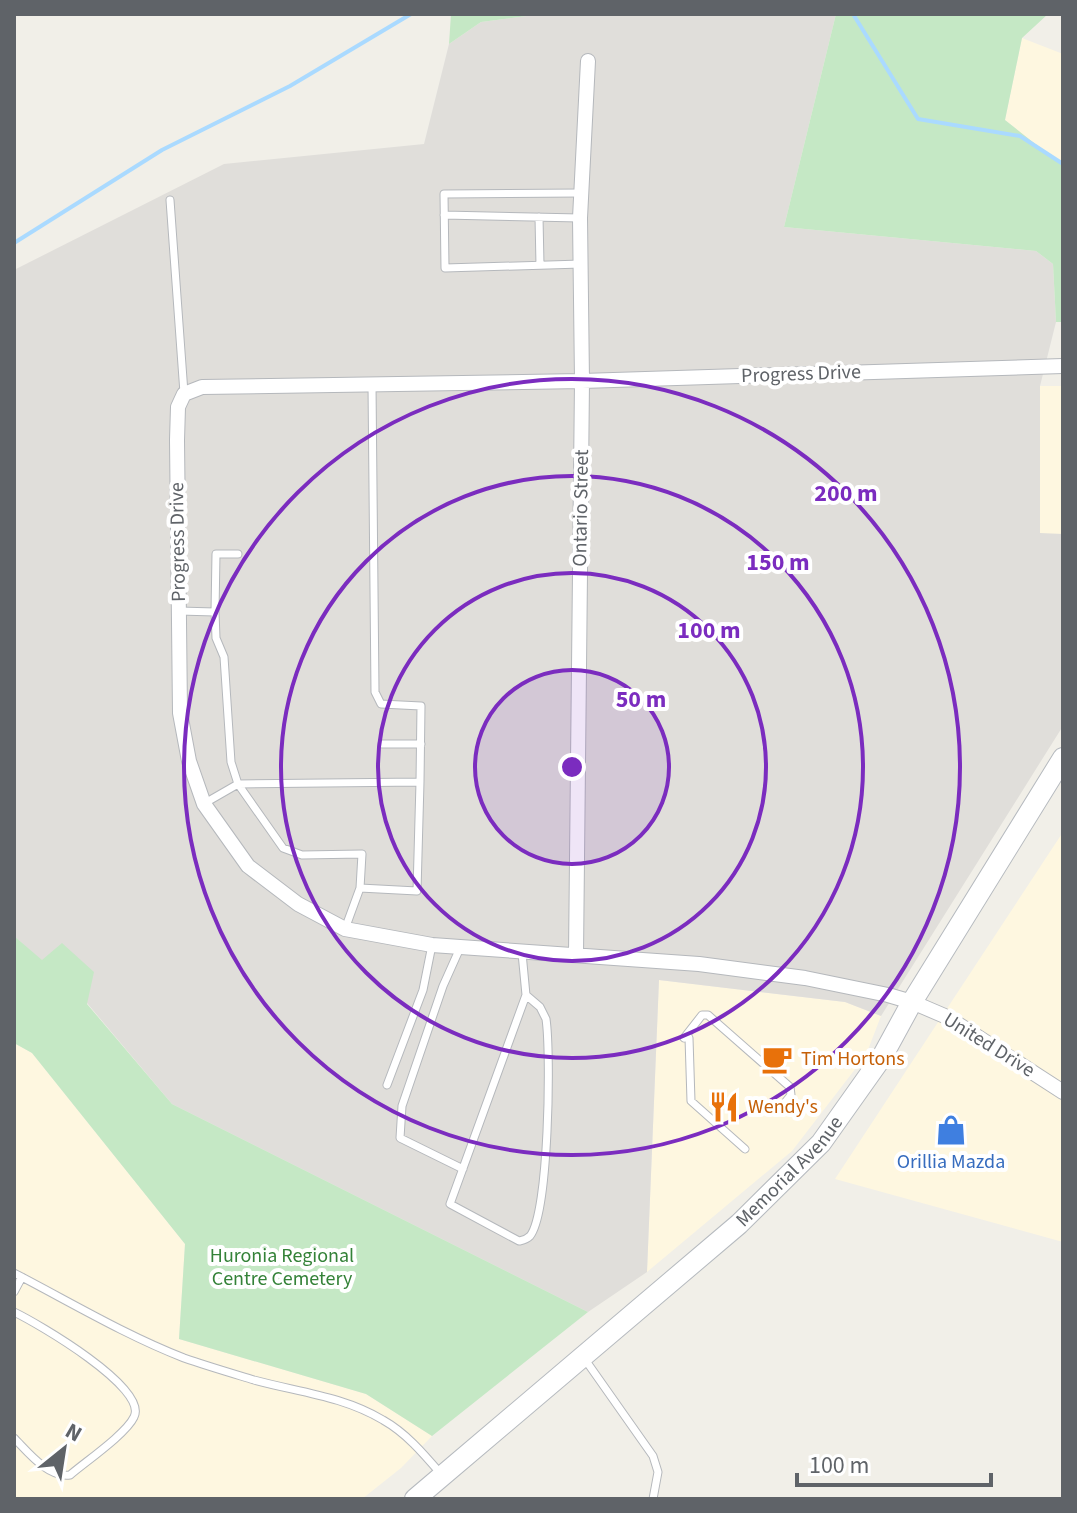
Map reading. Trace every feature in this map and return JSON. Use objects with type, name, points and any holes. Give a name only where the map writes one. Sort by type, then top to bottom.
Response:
[{"type":"main road","name":"Memorial Avenue","points":[[415,1499],[739,1224],[802,1164],[851,1103],[882,1057],[912,1002],[1063,758]]},
{"type":"street","name":"Ontario Street","points":[[576,955],[582,381],[580,218],[588,61]]},
{"type":"street","name":"Progress Drive","points":[[912,1002],[805,978],[699,964],[432,945],[345,929],[298,904],[248,866],[204,804],[189,761],[180,713],[178,407],[184,394],[202,387],[582,381],[1063,366]]},
{"type":"street","name":"United Drive","points":[[912,1002],[947,1017],[1063,1092]]},
{"type":"lane","points":[[581,193],[444,194],[445,268],[581,264]]},
{"type":"lane","points":[[170,200],[184,394]]},
{"type":"lane","points":[[444,215],[580,218]]},
{"type":"lane","points":[[539,217],[540,265]]},
{"type":"lane","points":[[360,888],[417,891],[421,744],[421,706],[381,704],[375,692],[372,385]]},
{"type":"lane","points":[[238,554],[216,554],[216,638],[224,657],[231,762],[238,784],[283,848],[302,855],[362,854],[360,888],[345,929]]},
{"type":"lane","points":[[179,611],[215,612]]},
{"type":"lane","points":[[382,744],[421,744]]},
{"type":"lane","points":[[204,804],[238,784],[420,782]]},
{"type":"lane","points":[[387,1085],[423,990],[432,945]]},
{"type":"lane","points":[[461,946],[443,986],[402,1106],[400,1138],[463,1169]]},
{"type":"lane","points":[[522,950],[526,995],[450,1204],[519,1241],[532,1234],[545,1163],[548,1031],[540,1007],[526,995]]},
{"type":"lane","points":[[745,1149],[691,1101],[686,1038],[702,1015],[708,1015],[790,1087],[791,1095],[779,1110]]},
{"type":"lane","points":[[14,1292],[18,1275],[71,1305],[188,1359],[356,1406],[384,1420],[402,1434],[420,1449],[442,1475]]},
{"type":"lane","points":[[14,1312],[71,1345],[104,1371],[128,1392],[135,1403],[136,1415],[70,1475],[51,1472],[14,1438]]},
{"type":"lane","points":[[583,1356],[653,1456],[658,1472],[653,1499]]},
{"type":"shaded area","points":[[541,14],[836,14],[784,227],[1036,251],[1053,264],[1056,322],[1040,386],[1040,533],[1063,534],[1063,726],[881,1016],[845,1002],[659,980],[647,1272],[588,1312],[172,1104],[87,1003],[14,936],[14,270],[224,164],[424,144],[449,44],[481,22]]},
{"type":"shaded area","points":[[1022,38],[1063,54],[1063,166],[1005,120]]},
{"type":"shaded area","points":[[1040,386],[1063,386],[1063,534],[1040,534]]},
{"type":"shaded area","points":[[1063,832],[1063,1242],[835,1179]]},
{"type":"shaded area","points":[[659,980],[845,1002],[881,1016],[866,1055],[792,1151],[647,1272]]},
{"type":"shaded area","points":[[14,1043],[32,1053],[185,1244],[179,1339],[366,1394],[432,1436],[401,1468],[362,1499],[14,1499]]},
{"type":"green space","points":[[451,14],[541,14],[481,22],[449,44]]},
{"type":"green space","points":[[836,14],[1048,14],[1022,38],[1005,120],[1063,166],[1063,322],[1056,322],[1053,264],[1036,251],[784,227]]},
{"type":"green space","name":"Huronia Regional Centre Cemetery","points":[[14,936],[42,960],[62,943],[94,972],[87,1004],[172,1104],[588,1312],[432,1436],[366,1394],[179,1339],[185,1244],[32,1053],[14,1043]]},
{"type":"waterway","points":[[14,243],[162,150],[290,86],[411,14]]},
{"type":"waterway","points":[[853,14],[918,119],[1020,136],[1063,164]]},
{"type":"place","name":"Tim Hortons","points":[[777,1059]]},
{"type":"place","name":"Wendy's","points":[[724,1107]]},
{"type":"place","name":"Orillia Mazda","points":[[951,1130]]}]
